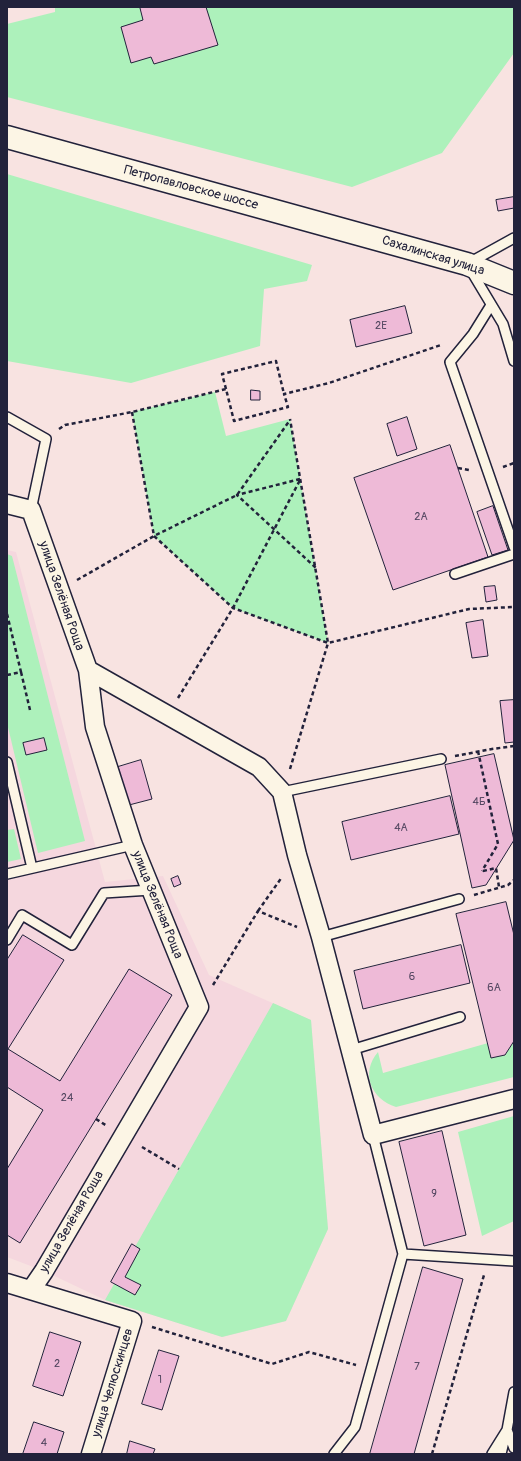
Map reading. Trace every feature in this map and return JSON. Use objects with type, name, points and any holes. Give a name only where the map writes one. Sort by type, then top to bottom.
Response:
[{"type":"street","name":"Петропавловское шоссе","points":[[7,137],[375,238]]},
{"type":"street","name":"Сахалинская улица","points":[[375,238],[467,264],[514,283]]},
{"type":"street","points":[[7,504],[31,510]]},
{"type":"street","name":"улица Зелёная Роща","points":[[30,1290],[44,1271],[199,1008],[133,845],[95,727],[88,670],[31,510]]},
{"type":"street","points":[[88,670],[260,767],[282,792],[297,855],[321,937],[373,1136],[514,1099]]},
{"type":"street","name":"улица Челюскинцев","points":[[7,1283],[132,1321],[91,1454]]},
{"type":"lane","points":[[514,238],[467,264],[503,324],[514,361]]},
{"type":"lane","points":[[491,305],[473,334],[450,362],[514,547]]},
{"type":"lane","points":[[7,417],[46,438],[31,510]]},
{"type":"lane","points":[[455,574],[514,554]]},
{"type":"lane","points":[[282,792],[440,759]]},
{"type":"lane","points":[[7,762],[32,868]]},
{"type":"lane","points":[[7,874],[133,845]]},
{"type":"lane","points":[[7,940],[22,915],[72,945],[104,893],[151,890]]},
{"type":"lane","points":[[321,937],[459,899]]},
{"type":"lane","points":[[351,1050],[460,1017]]},
{"type":"lane","points":[[334,1454],[355,1427],[403,1254],[373,1136]]},
{"type":"lane","points":[[403,1254],[514,1261]]},
{"type":"lane","points":[[501,1454],[514,1392]]},
{"type":"lane","points":[[507,1430],[514,1448]]},
{"type":"lane","points":[[492,1454],[507,1430]]},
{"type":"path","points":[[284,394],[329,383],[436,347]]},
{"type":"path","points":[[276,361],[284,394],[288,407],[234,421],[222,374],[276,361]]},
{"type":"path","points":[[46,438],[65,425],[132,412],[226,389]]},
{"type":"path","points":[[132,412],[154,536],[233,608],[328,643],[469,610],[514,607]]},
{"type":"path","points":[[237,495],[290,419],[328,643],[282,792]]},
{"type":"path","points":[[59,590],[154,536],[237,495],[301,479]]},
{"type":"path","points":[[167,715],[233,608],[301,479]]},
{"type":"path","points":[[237,495],[316,568]]},
{"type":"path","points":[[7,614],[30,710]]},
{"type":"path","points":[[7,636],[12,635]]},
{"type":"path","points":[[7,675],[21,672]]},
{"type":"path","points":[[440,759],[478,751],[514,746]]},
{"type":"path","points":[[478,751],[498,844],[482,871],[496,868],[499,888]]},
{"type":"path","points":[[199,1008],[258,911],[297,855]]},
{"type":"path","points":[[459,899],[508,885],[514,880]]},
{"type":"path","points":[[258,911],[321,937]]},
{"type":"path","points":[[432,1454],[489,1260]]},
{"type":"path","points":[[132,1321],[272,1364],[309,1352],[372,1369]]},
{"type":"shaded area","points":[[7,550],[16,552],[105,882],[163,876],[209,975],[311,1020],[328,1229],[286,1321],[222,1337],[105,1300],[44,1271],[7,1257]]},
{"type":"green space","points":[[55,7],[514,7],[514,53],[442,153],[352,187],[7,97],[7,24],[55,12]]},
{"type":"green space","points":[[7,174],[312,265],[307,281],[264,289],[260,346],[131,383],[7,361]]},
{"type":"green space","points":[[215,392],[226,436],[290,419],[328,643],[233,608],[154,536],[132,412]]},
{"type":"green space","points":[[7,554],[12,556],[85,841],[38,853],[7,723]]},
{"type":"green space","points":[[14,829],[21,859],[7,862],[7,830]]},
{"type":"green space","points":[[273,1003],[311,1020],[328,1229],[286,1321],[222,1337],[105,1300]]},
{"type":"green space","points":[[514,1041],[514,1077],[396,1107],[380,1098],[375,1092],[369,1077],[370,1068],[378,1052],[383,1073],[488,1043],[491,1058],[505,1055]]},
{"type":"green space","points":[[514,1116],[514,1221],[482,1236],[458,1132]]},
{"type":"building","points":[[206,7],[218,45],[154,64],[151,57],[131,63],[121,27],[143,20],[140,8]]},
{"type":"building","points":[[514,197],[514,208],[498,211],[496,200]]},
{"type":"building","points":[[405,306],[412,333],[356,347],[350,320]]},
{"type":"building","points":[[251,390],[260,391],[260,400],[251,400]]},
{"type":"building","points":[[407,417],[417,449],[397,456],[387,424]]},
{"type":"building","points":[[450,445],[488,557],[393,590],[354,478]]},
{"type":"building","points":[[493,506],[508,550],[492,555],[477,512]]},
{"type":"building","points":[[495,586],[497,600],[486,602],[484,587]]},
{"type":"building","points":[[483,620],[488,656],[472,658],[466,623]]},
{"type":"building","points":[[514,700],[514,742],[505,743],[500,701]]},
{"type":"building","points":[[44,738],[47,750],[26,755],[23,743]]},
{"type":"building","points":[[494,754],[514,840],[486,885],[472,888],[445,765]]},
{"type":"building","points":[[141,760],[152,799],[129,805],[118,767]]},
{"type":"building","points":[[450,796],[459,834],[351,860],[342,822]]},
{"type":"building","points":[[178,876],[181,884],[174,887],[171,879]]},
{"type":"building","points":[[506,902],[514,935],[514,1041],[505,1055],[491,1058],[456,914]]},
{"type":"building","points":[[23,935],[64,960],[8,1049],[60,1081],[129,969],[172,995],[20,1243],[7,1235],[7,1169],[43,1110],[7,1087],[7,960]]},
{"type":"building","points":[[461,945],[470,983],[363,1009],[354,971]]},
{"type":"building","points":[[442,1131],[466,1235],[424,1246],[399,1142]]},
{"type":"building","points":[[132,1244],[140,1249],[125,1277],[141,1285],[135,1295],[111,1282]]},
{"type":"building","points":[[423,1267],[463,1279],[414,1454],[370,1454]]},
{"type":"building","points":[[50,1332],[81,1342],[63,1396],[33,1386]]},
{"type":"building","points":[[159,1350],[179,1356],[162,1410],[142,1404]]},
{"type":"building","points":[[34,1422],[64,1432],[57,1454],[23,1454]]},
{"type":"building","points":[[130,1441],[155,1449],[153,1454],[127,1454]]}]
